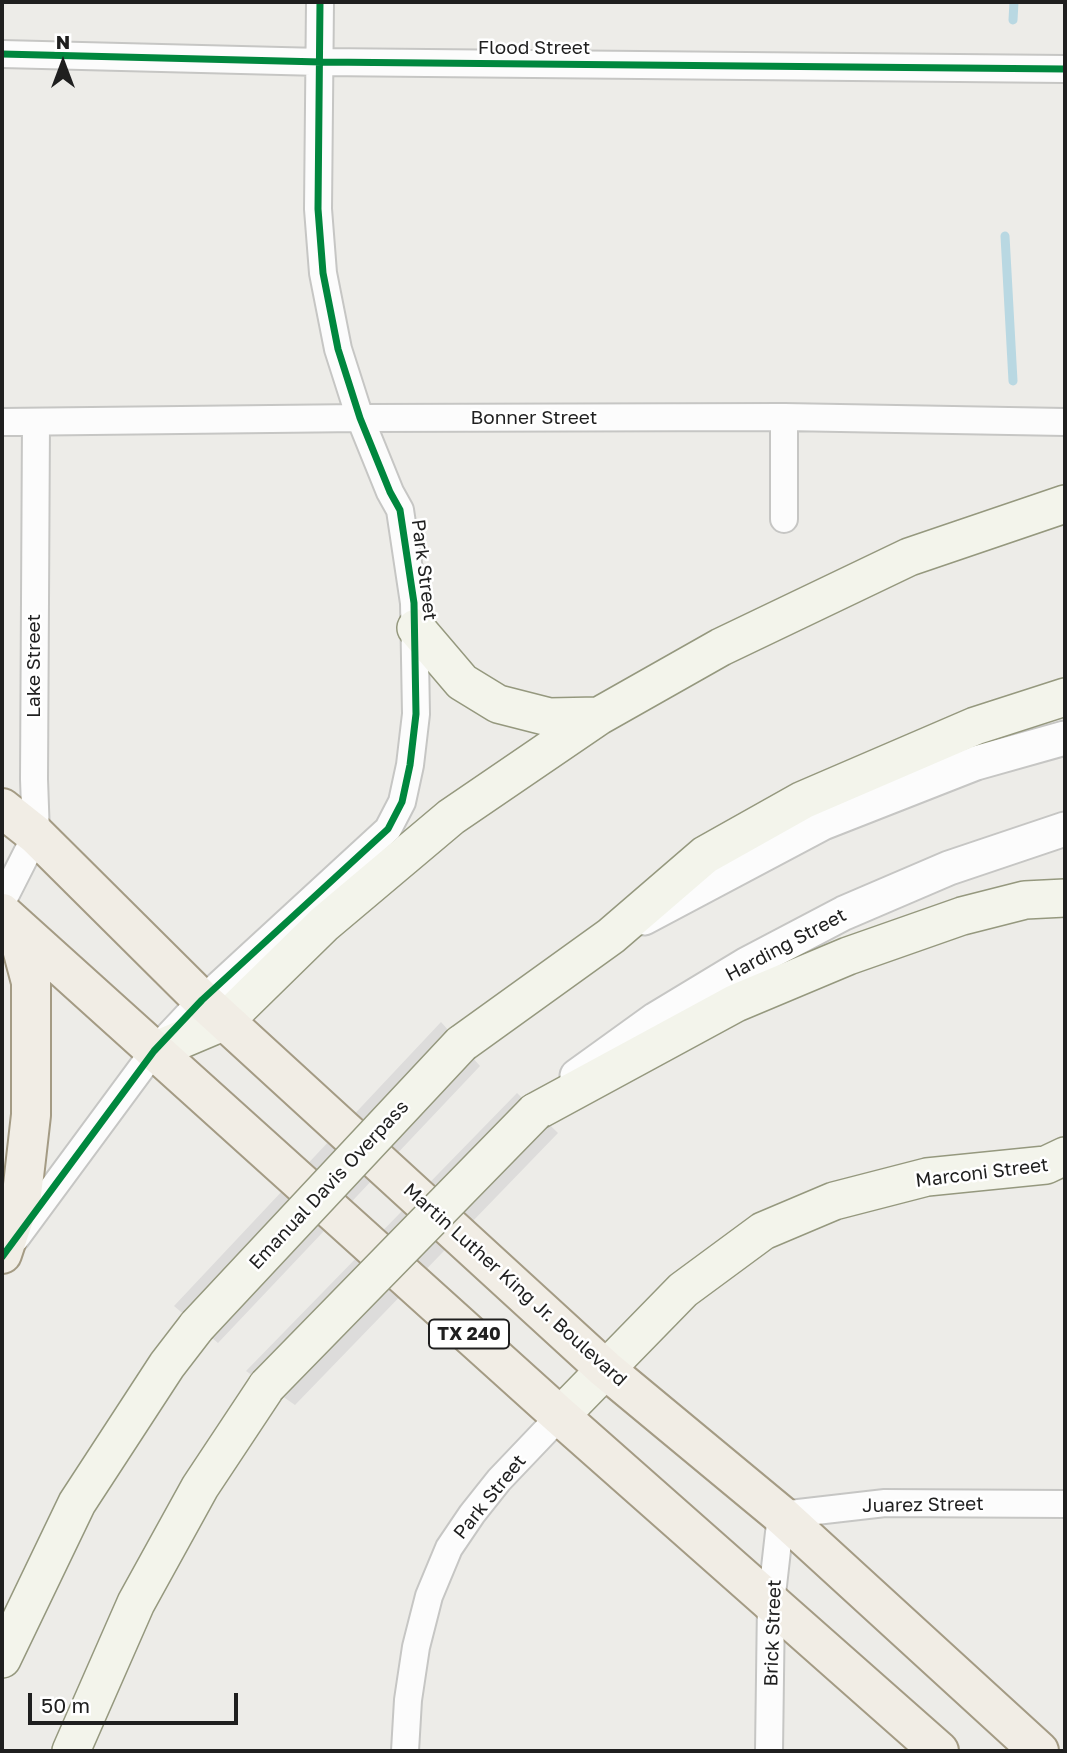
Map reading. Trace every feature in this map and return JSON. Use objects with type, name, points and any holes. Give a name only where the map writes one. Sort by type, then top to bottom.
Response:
[{"type":"main road","points":[[154,1051],[214,1011],[324,924],[451,817],[599,716],[721,647],[909,557],[1065,504]]},
{"type":"main road","points":[[416,628],[462,682],[498,704],[549,716],[599,716]]},
{"type":"main road","name":"Emanual Davis Overpass","points":[[2,1660],[76,1503],[167,1365],[197,1326],[461,1044],[611,936],[705,855],[803,800],[975,726],[1065,697]]},
{"type":"main road","name":"Martin Luther King Jr. Boulevard","points":[[2,808],[36,835],[214,1011],[605,1369],[781,1515],[1039,1751]]},
{"type":"main road","points":[[71,1751],[136,1603],[200,1487],[268,1386],[535,1112],[736,1003],[848,956],[962,916],[1025,900],[1065,898]]},
{"type":"main road","points":[[2,1256],[22,1194],[31,1115],[31,982],[7,914]]},
{"type":"main road","name":"TX 240","points":[[7,914],[154,1051],[560,1416],[939,1751]]},
{"type":"main road","name":"Marconi Street","points":[[560,1416],[683,1290],[763,1231],[834,1201],[927,1177],[1059,1161]]},
{"type":"street","name":"Park Street","points":[[214,1011],[388,829],[402,802],[416,714],[416,628],[400,510],[360,418],[338,349],[323,273],[318,209],[320,2]]},
{"type":"street","name":"Flood Street","points":[[2,54],[321,62],[1065,69]]},
{"type":"street","name":"Bonner Street","points":[[2,422],[784,417],[1065,422]]},
{"type":"street","points":[[784,417],[784,519]]},
{"type":"street","name":"Lake Street","points":[[7,914],[36,835],[36,422]]},
{"type":"street","points":[[611,936],[822,823],[976,764],[1065,738]]},
{"type":"street","name":"Harding Street","points":[[535,1112],[588,1066],[656,1019],[747,964],[844,913],[937,873],[1065,829]]},
{"type":"street","points":[[2,1256],[154,1051]]},
{"type":"street","name":"Park Street","points":[[405,1751],[408,1700],[416,1647],[429,1596],[449,1548],[499,1480],[560,1416]]},
{"type":"street","name":"Juarez Street","points":[[781,1515],[885,1503],[1065,1504]]},
{"type":"street","name":"Brick Street","points":[[769,1751],[771,1603],[781,1515]]},
{"type":"pier","points":[[441,1022],[480,1066],[218,1343],[174,1306]]},
{"type":"pier","points":[[517,1093],[558,1133],[295,1405],[246,1371]]},
{"type":"waterway","points":[[1013,20],[1014,2]]},
{"type":"waterway","points":[[1005,236],[1013,381]]},
{"type":"cycle path","points":[[2,1257],[154,1051],[202,1000],[388,829],[402,802],[416,714],[414,603],[400,510],[360,418],[338,349],[323,273],[318,209],[320,2]]},
{"type":"cycle path","points":[[2,54],[321,62],[1065,69]]}]
